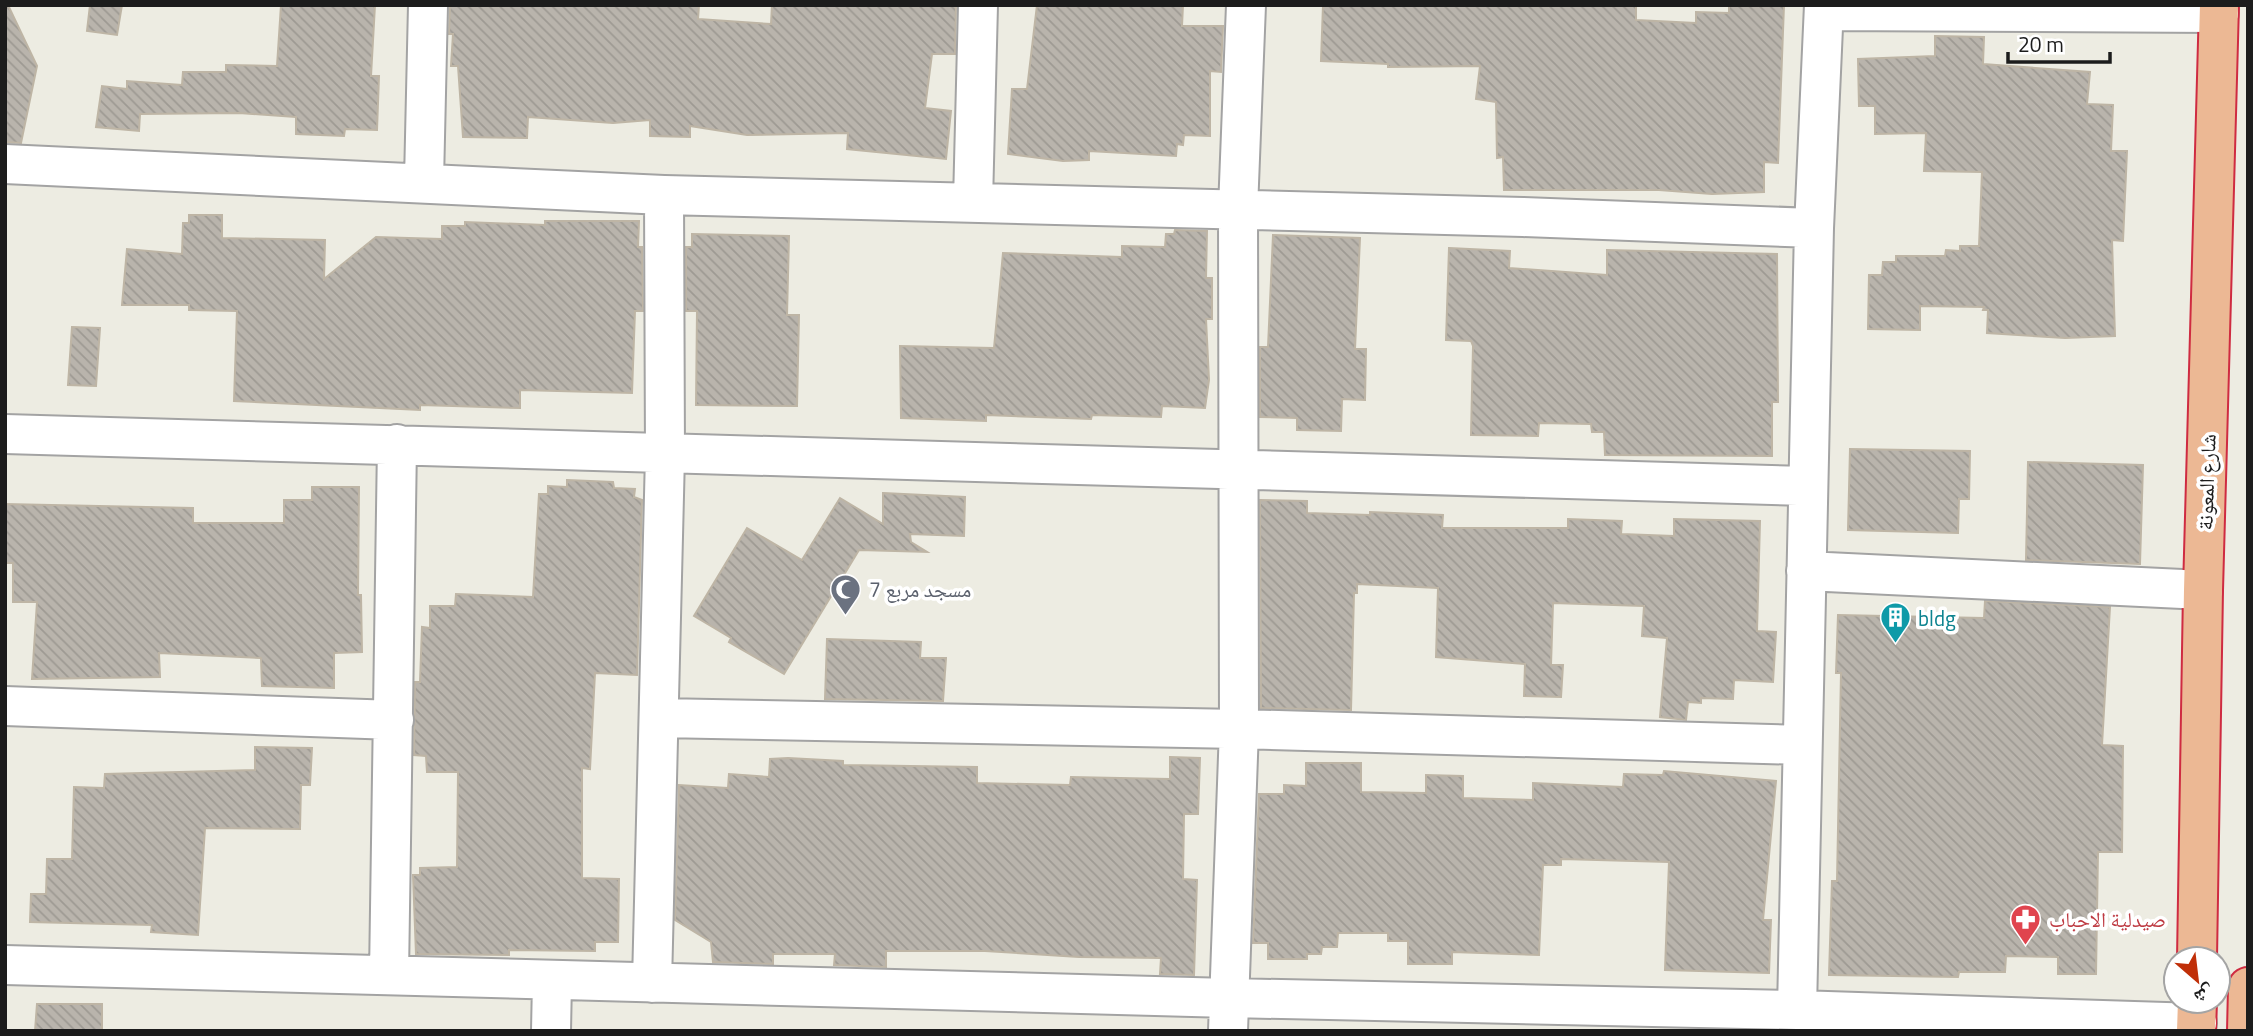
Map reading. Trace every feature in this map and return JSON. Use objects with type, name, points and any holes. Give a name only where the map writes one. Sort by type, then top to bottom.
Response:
[{"type":"highway","name":"شارع المعونة","points":[[2197,945],[2203,590],[2219,9]]},
{"type":"highway","points":[[2247,1031],[2248,987]]},
{"type":"street","points":[[424,181],[428,5]]},
{"type":"street","points":[[973,202],[978,5]]},
{"type":"street","points":[[1229,1015],[1239,729],[1238,209],[1246,5]]},
{"type":"street","points":[[1797,1010],[1814,228],[1824,8],[2219,9]]},
{"type":"street","points":[[5,164],[424,181],[664,195],[1238,209],[1814,228]]},
{"type":"street","points":[[652,983],[665,455],[664,195]]},
{"type":"street","points":[[5,434],[397,444],[665,455],[1808,485]]},
{"type":"street","points":[[389,975],[397,444]]},
{"type":"street","points":[[1807,571],[2203,590]]},
{"type":"street","points":[[5,706],[394,720]]},
{"type":"street","points":[[660,718],[1239,729],[1802,745]]},
{"type":"street","points":[[5,965],[652,983],[1229,1015],[1457,1017],[1797,1010],[2197,1018]]},
{"type":"street","points":[[551,1031],[552,981]]},
{"type":"building","points":[[5,5],[8,5],[37,66],[21,143],[5,142]]},
{"type":"building","points":[[90,5],[122,5],[117,35],[87,31]]},
{"type":"building","points":[[281,5],[375,5],[371,76],[379,76],[377,130],[345,129],[344,136],[296,134],[296,117],[239,113],[140,114],[139,131],[96,127],[102,86],[127,89],[127,81],[182,85],[183,72],[226,72],[226,65],[277,66]]},
{"type":"building","points":[[450,5],[699,5],[698,19],[771,24],[772,5],[956,5],[955,54],[932,54],[925,108],[951,111],[946,159],[847,149],[848,133],[747,135],[690,126],[690,137],[650,136],[650,120],[613,123],[528,117],[527,138],[463,137],[458,66],[451,66],[453,34],[449,34]]},
{"type":"building","points":[[1037,5],[1183,5],[1182,26],[1223,26],[1221,72],[1210,71],[1210,136],[1184,135],[1183,145],[1177,144],[1176,156],[1089,151],[1089,160],[1063,161],[1008,154],[1012,89],[1027,89]]},
{"type":"building","points":[[1323,5],[1636,5],[1636,20],[1696,23],[1696,12],[1729,13],[1729,5],[1784,5],[1778,163],[1764,162],[1764,192],[1712,194],[1659,190],[1504,190],[1503,157],[1497,158],[1496,102],[1476,99],[1480,66],[1388,67],[1388,64],[1321,61]]},
{"type":"building","points":[[1935,36],[1984,37],[1983,64],[2090,72],[2087,104],[2113,105],[2111,151],[2127,151],[2123,241],[2112,240],[2115,336],[2065,338],[1987,333],[1988,310],[1983,310],[1984,307],[1920,306],[1920,330],[1868,329],[1869,275],[1882,275],[1883,262],[1896,262],[1896,256],[1945,256],[1946,250],[1960,251],[1960,246],[1979,246],[1982,172],[1924,171],[1926,133],[1875,134],[1875,106],[1859,106],[1858,59],[1935,56]]},
{"type":"building","points":[[189,215],[222,215],[222,238],[325,240],[324,279],[376,237],[442,239],[442,226],[465,226],[465,222],[545,225],[545,221],[639,221],[638,247],[642,247],[643,311],[635,311],[632,393],[520,390],[520,408],[420,405],[420,410],[234,401],[237,311],[189,310],[189,305],[122,305],[127,249],[182,254],[183,223],[189,223]]},
{"type":"building","points":[[1175,230],[1207,231],[1206,278],[1212,278],[1212,319],[1206,319],[1209,380],[1205,408],[1162,406],[1161,417],[1092,415],[1091,419],[986,415],[986,421],[901,418],[900,346],[994,348],[1003,253],[1122,257],[1122,246],[1165,247],[1166,234],[1174,234]]},
{"type":"building","points":[[692,234],[789,236],[787,315],[799,315],[797,406],[696,405],[697,311],[686,311],[686,247],[692,247]]},
{"type":"building","points":[[1273,235],[1360,238],[1355,349],[1366,349],[1365,400],[1342,399],[1341,431],[1297,430],[1297,418],[1260,417],[1260,347],[1268,347]]},
{"type":"building","points":[[1449,248],[1510,251],[1509,268],[1607,275],[1607,250],[1777,254],[1778,402],[1772,402],[1772,456],[1605,455],[1604,432],[1592,432],[1591,424],[1539,423],[1538,436],[1471,435],[1473,346],[1471,341],[1446,340]]},
{"type":"building","points":[[72,327],[100,328],[96,386],[68,385]]},
{"type":"building","points":[[1850,449],[1970,451],[1969,499],[1959,499],[1958,533],[1848,530]]},
{"type":"building","points":[[2028,462],[2143,465],[2140,564],[2026,560]]},
{"type":"building","points":[[567,480],[613,482],[614,488],[635,489],[634,497],[642,500],[637,675],[595,673],[590,769],[582,768],[582,878],[619,879],[618,942],[595,942],[595,951],[509,950],[509,955],[416,954],[413,875],[420,875],[420,868],[457,867],[458,772],[427,772],[426,756],[414,755],[415,682],[420,682],[422,627],[430,628],[430,606],[455,606],[456,594],[533,597],[539,494],[548,494],[548,486],[567,487]]},
{"type":"building","points":[[312,487],[359,487],[358,595],[361,595],[362,652],[334,653],[334,688],[262,686],[261,658],[159,653],[160,677],[32,679],[37,602],[13,602],[13,563],[5,563],[5,504],[193,508],[193,523],[284,523],[284,500],[312,500]]},
{"type":"building","points":[[883,493],[965,497],[964,536],[910,534],[911,542],[927,552],[859,550],[784,674],[729,642],[731,638],[694,616],[747,528],[802,560],[840,498],[883,524]]},
{"type":"building","points":[[1260,500],[1307,501],[1307,513],[1443,515],[1442,528],[1568,528],[1568,519],[1622,521],[1621,534],[1674,536],[1674,519],[1760,521],[1757,631],[1776,632],[1773,682],[1734,680],[1733,699],[1701,698],[1701,703],[1688,702],[1686,720],[1660,717],[1667,638],[1642,636],[1644,606],[1553,603],[1551,665],[1563,665],[1561,697],[1524,696],[1525,664],[1436,657],[1438,588],[1357,584],[1357,593],[1354,593],[1351,710],[1261,708]]},
{"type":"building","points":[[1985,601],[2110,607],[2102,745],[2123,746],[2122,852],[2098,852],[2096,974],[2058,974],[2058,957],[2006,956],[2005,972],[1959,972],[1958,977],[1829,975],[1832,881],[1837,881],[1841,673],[1836,673],[1838,615],[1984,618]]},
{"type":"building","points":[[827,639],[921,642],[920,658],[946,658],[943,701],[825,699]]},
{"type":"building","points":[[255,747],[312,748],[310,785],[301,785],[300,829],[205,828],[198,935],[151,932],[152,925],[30,922],[31,894],[46,894],[47,859],[72,859],[74,787],[104,788],[105,774],[255,770]]},
{"type":"building","points":[[1170,757],[1200,758],[1198,814],[1184,814],[1183,879],[1197,880],[1194,975],[1160,974],[1161,958],[1079,957],[985,951],[886,951],[886,967],[834,965],[835,954],[773,954],[773,964],[713,962],[711,942],[675,920],[679,785],[728,788],[729,774],[769,777],[770,759],[788,758],[843,761],[843,765],[977,767],[977,783],[1070,785],[1071,777],[1170,779]]},
{"type":"building","points":[[1306,763],[1361,763],[1361,792],[1426,793],[1426,775],[1463,776],[1463,798],[1533,800],[1533,783],[1623,787],[1624,774],[1663,775],[1664,771],[1776,781],[1763,920],[1771,920],[1769,973],[1665,970],[1669,862],[1561,859],[1561,865],[1543,865],[1539,955],[1452,952],[1452,964],[1408,964],[1408,941],[1388,941],[1388,933],[1338,933],[1337,947],[1322,947],[1321,954],[1307,954],[1307,959],[1268,959],[1268,943],[1253,943],[1259,794],[1284,794],[1284,785],[1306,786]]},
{"type":"building","points":[[37,1004],[102,1004],[102,1031],[35,1031]]},
{"type":"place","name":"مسجد مربع 7","points":[[846,616]]},
{"type":"place","name":"bldg","points":[[1895,645]]},
{"type":"place","name":"صيدلية الاحباب","points":[[2026,946]]}]
